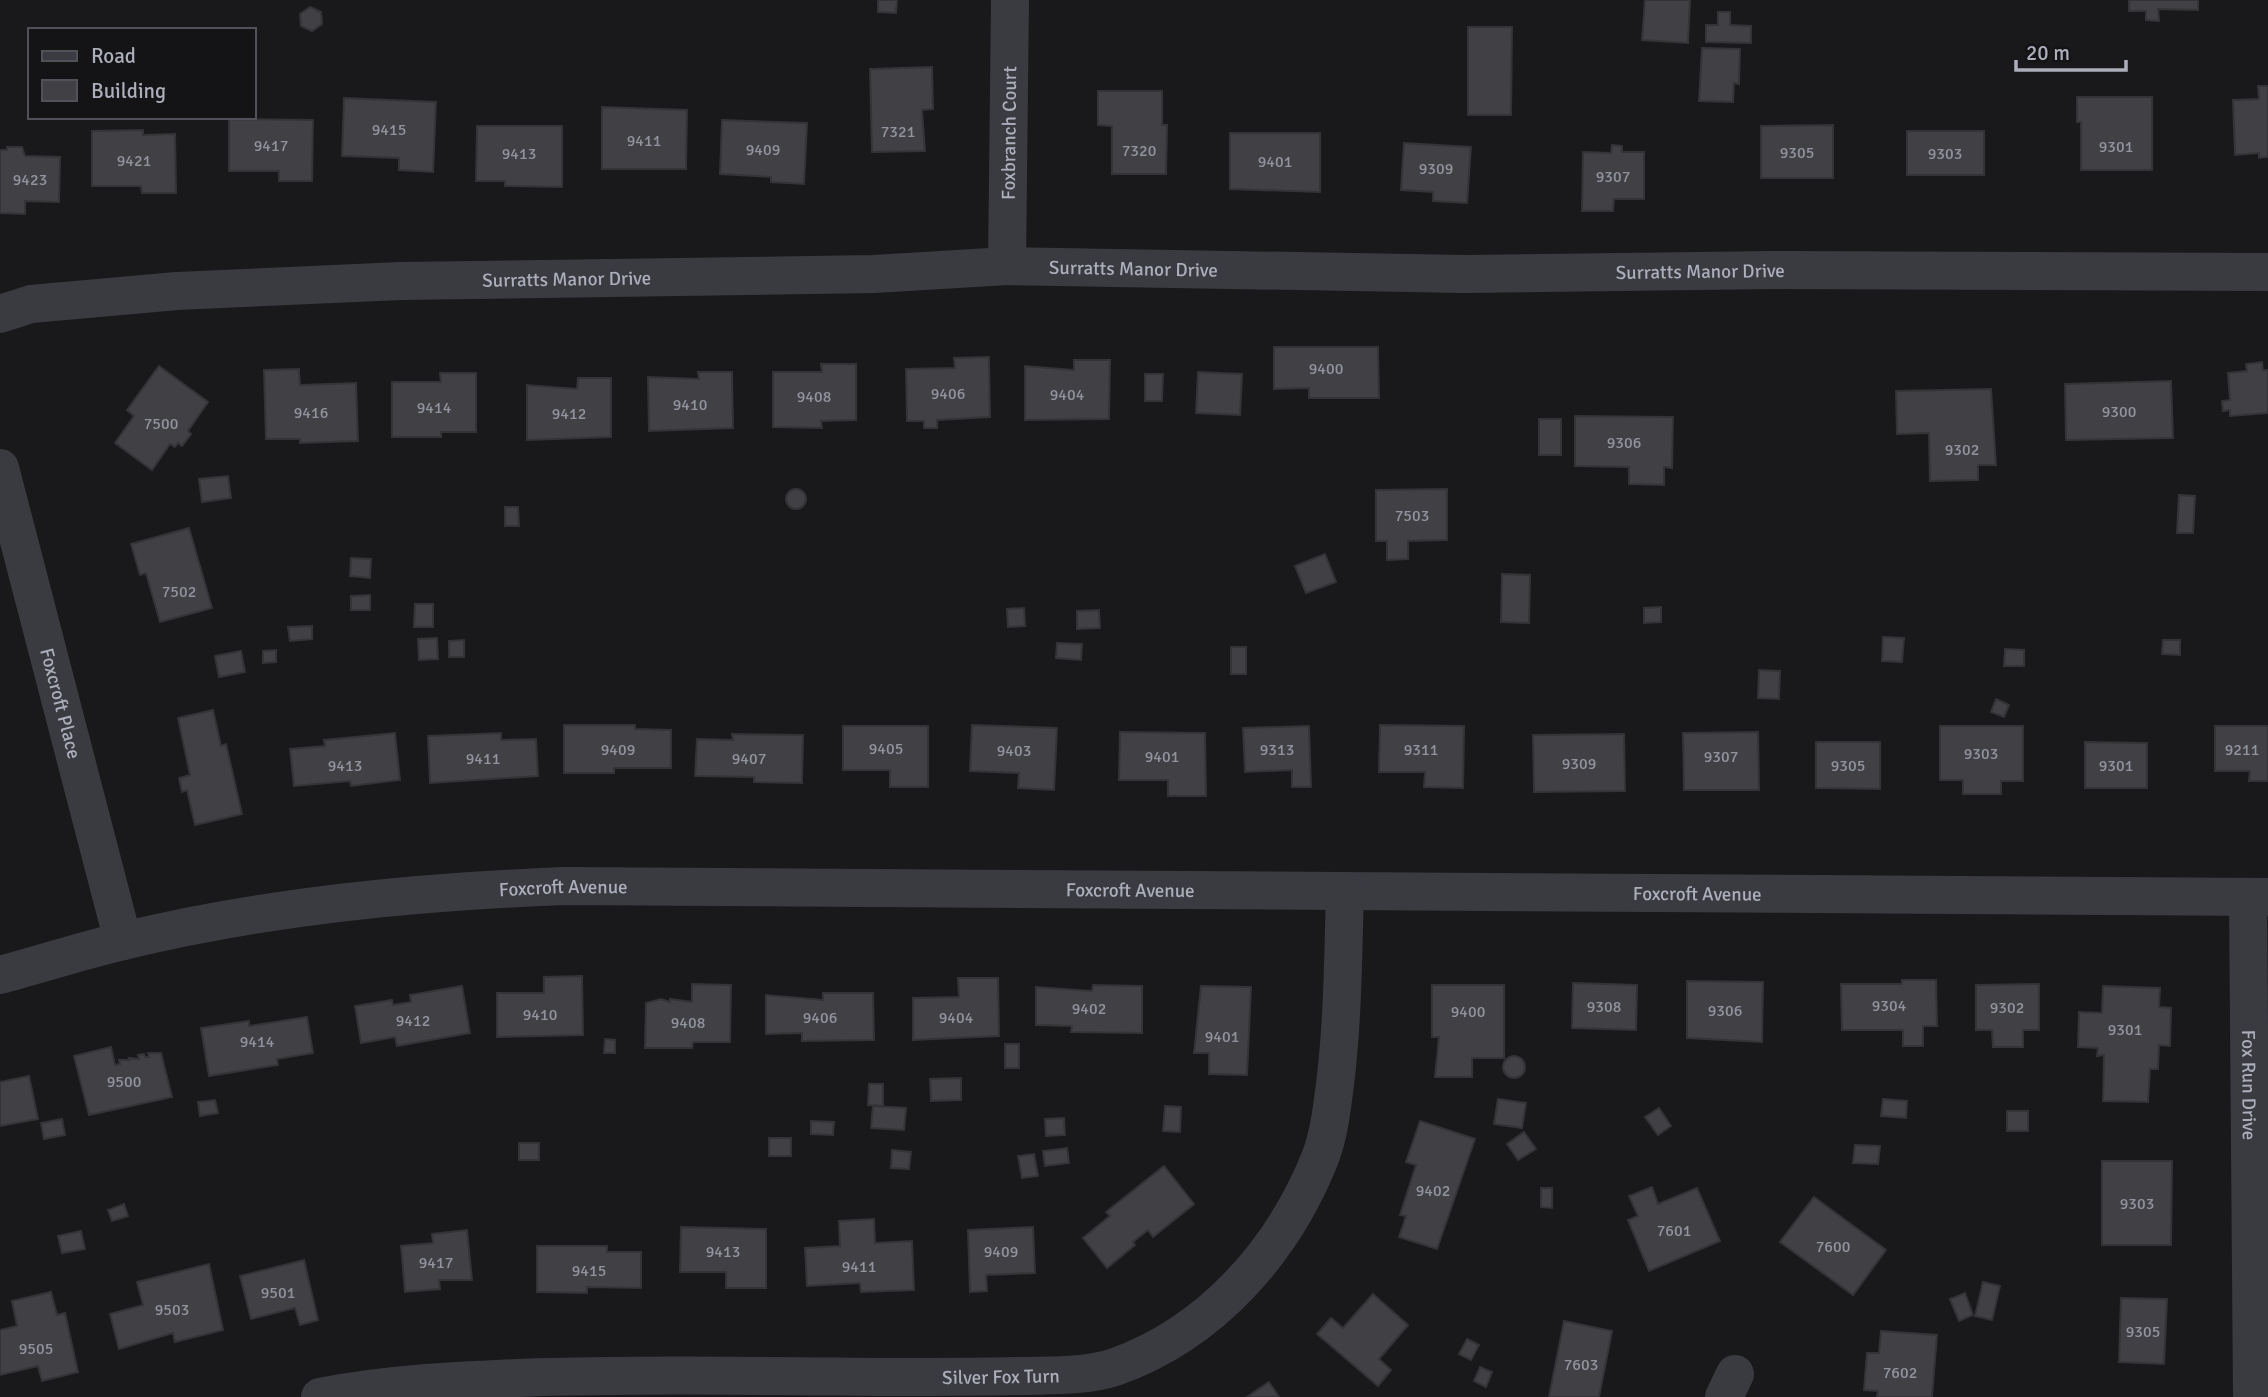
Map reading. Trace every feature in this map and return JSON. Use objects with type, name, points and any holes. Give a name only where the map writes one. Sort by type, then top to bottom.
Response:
[{"type":"street","name":"Foxbranch Court","points":[[1007,266],[1010,0]]},
{"type":"street","name":"Surratts Manor Drive","points":[[0,314],[31,304],[190,291],[401,281],[874,274],[1007,266],[1464,274],[1773,270],[2268,272]]},
{"type":"street","name":"Foxcroft Place","points":[[0,467],[123,941]]},
{"type":"street","name":"Foxcroft Avenue","points":[[0,975],[123,941],[207,924],[393,898],[564,886],[930,891],[1146,888],[1345,892],[2258,897]]},
{"type":"street","name":"Silver Fox Turn","points":[[320,1397],[347,1391],[468,1380],[554,1377],[1050,1375],[1110,1368],[1148,1352],[1189,1328],[1225,1300],[1254,1271],[1292,1216],[1321,1155],[1332,1104],[1342,1031],[1345,892]]},
{"type":"street","name":"Fox Run Drive","points":[[2252,1397],[2258,897]]},
{"type":"building","points":[[878,0],[897,0],[896,13],[878,12]]},
{"type":"building","points":[[1645,0],[1690,0],[1688,43],[1642,40]]},
{"type":"building","points":[[2129,0],[2198,0],[2198,10],[2158,9],[2159,21],[2146,20],[2146,11],[2129,11]]},
{"type":"building","points":[[310,7],[321,12],[322,24],[312,31],[301,26],[300,14]]},
{"type":"building","points":[[1718,12],[1730,12],[1730,25],[1751,26],[1751,43],[1706,42],[1706,25],[1718,25]]},
{"type":"building","points":[[1468,27],[1512,27],[1511,115],[1468,115]]},
{"type":"building","points":[[1702,48],[1740,49],[1739,84],[1734,83],[1733,102],[1699,101]]},
{"type":"building","points":[[932,67],[933,109],[922,110],[925,151],[872,152],[870,69]]},
{"type":"building","points":[[2258,86],[2268,86],[2268,157],[2259,158],[2259,153],[2235,155],[2233,100],[2259,99]]},
{"type":"building","points":[[1098,91],[1162,91],[1162,125],[1167,125],[1166,174],[1112,174],[1112,126],[1098,125]]},
{"type":"building","points":[[2077,97],[2152,97],[2152,170],[2081,170],[2081,122],[2077,122]]},
{"type":"building","points":[[344,98],[436,102],[433,172],[399,170],[399,158],[342,156]]},
{"type":"building","points":[[602,107],[687,110],[686,169],[602,169]]},
{"type":"building","points":[[229,119],[313,120],[312,181],[279,181],[279,171],[229,171]]},
{"type":"building","points":[[722,120],[807,123],[804,184],[771,182],[771,177],[720,174]]},
{"type":"building","points":[[1833,125],[1833,178],[1761,178],[1761,126]]},
{"type":"building","points":[[477,126],[562,126],[562,187],[505,186],[505,181],[476,181]]},
{"type":"building","points":[[143,130],[143,135],[175,134],[176,193],[142,193],[141,186],[92,186],[92,131]]},
{"type":"building","points":[[1907,131],[1984,131],[1984,175],[1907,175]]},
{"type":"building","points":[[1230,133],[1320,133],[1320,192],[1230,189]]},
{"type":"building","points":[[1404,143],[1471,147],[1467,203],[1433,201],[1433,192],[1401,190]]},
{"type":"building","points":[[1612,145],[1622,146],[1622,152],[1644,152],[1644,199],[1614,199],[1613,211],[1582,211],[1583,152],[1611,153]]},
{"type":"building","points":[[7,147],[22,147],[25,156],[60,157],[59,202],[25,201],[25,214],[0,213],[0,150],[7,150]]},
{"type":"building","points":[[1274,347],[1378,347],[1379,398],[1309,398],[1309,388],[1274,389]]},
{"type":"building","points":[[989,357],[990,417],[937,420],[937,428],[924,428],[924,421],[907,421],[906,369],[955,368],[954,358]]},
{"type":"building","points":[[1074,360],[1110,360],[1109,419],[1025,420],[1025,366],[1074,370]]},
{"type":"building","points":[[2262,362],[2263,370],[2268,370],[2268,413],[2230,416],[2230,410],[2223,411],[2222,401],[2230,400],[2228,373],[2247,371],[2246,364]]},
{"type":"building","points":[[821,364],[856,364],[856,420],[821,421],[822,428],[773,427],[773,372],[822,372]]},
{"type":"building","points":[[159,366],[208,402],[188,431],[191,434],[182,446],[178,443],[175,447],[170,444],[152,470],[115,443],[134,416],[127,410]]},
{"type":"building","points":[[299,369],[300,385],[356,383],[358,441],[300,443],[300,439],[266,439],[264,370]]},
{"type":"building","points":[[698,372],[732,372],[733,428],[649,431],[648,377],[699,379]]},
{"type":"building","points":[[1198,372],[1242,374],[1240,415],[1196,413]]},
{"type":"building","points":[[440,373],[476,373],[476,432],[441,432],[441,437],[392,437],[392,382],[441,382]]},
{"type":"building","points":[[1145,374],[1163,374],[1162,401],[1145,401]]},
{"type":"building","points":[[578,378],[611,378],[611,437],[527,440],[527,385],[577,389]]},
{"type":"building","points":[[2171,381],[2173,438],[2066,440],[2065,384]]},
{"type":"building","points":[[1991,389],[1996,465],[1978,465],[1978,480],[1930,481],[1929,433],[1897,434],[1896,391]]},
{"type":"building","points":[[1575,416],[1673,417],[1672,468],[1664,467],[1664,485],[1629,484],[1629,467],[1575,466]]},
{"type":"building","points":[[1539,419],[1561,419],[1561,455],[1539,455]]},
{"type":"building","points":[[228,476],[231,498],[202,502],[199,479]]},
{"type":"building","points":[[792,489],[800,489],[806,499],[800,509],[792,509],[786,503],[786,495]]},
{"type":"building","points":[[1447,489],[1447,540],[1408,541],[1408,559],[1387,560],[1387,541],[1376,541],[1376,490]]},
{"type":"building","points":[[2179,495],[2195,496],[2193,533],[2177,533]]},
{"type":"building","points":[[505,507],[518,507],[519,526],[505,526]]},
{"type":"building","points":[[189,528],[212,608],[160,622],[146,573],[140,575],[131,544]]},
{"type":"building","points":[[1325,554],[1336,582],[1306,593],[1295,566]]},
{"type":"building","points":[[351,558],[371,559],[370,578],[350,576]]},
{"type":"building","points":[[1502,574],[1530,575],[1529,623],[1501,622]]},
{"type":"building","points":[[370,595],[370,610],[351,610],[351,596]]},
{"type":"building","points":[[415,604],[433,604],[433,627],[414,627]]},
{"type":"building","points":[[1661,607],[1661,622],[1644,623],[1644,608]]},
{"type":"building","points":[[1024,608],[1025,626],[1008,627],[1007,609]]},
{"type":"building","points":[[1099,610],[1100,628],[1077,629],[1077,611]]},
{"type":"building","points":[[312,626],[312,639],[290,641],[288,627]]},
{"type":"building","points":[[1883,637],[1904,638],[1902,662],[1882,661]]},
{"type":"building","points":[[437,638],[438,659],[419,660],[418,639]]},
{"type":"building","points":[[464,640],[464,657],[449,657],[449,641]]},
{"type":"building","points":[[2163,640],[2180,640],[2180,655],[2162,654]]},
{"type":"building","points":[[1057,643],[1082,644],[1081,660],[1056,658]]},
{"type":"building","points":[[1231,647],[1246,647],[1246,674],[1231,674]]},
{"type":"building","points":[[2005,649],[2024,650],[2024,666],[2004,666]]},
{"type":"building","points":[[276,650],[276,662],[263,663],[263,651]]},
{"type":"building","points":[[241,651],[245,672],[219,677],[215,656]]},
{"type":"building","points":[[1759,670],[1780,671],[1779,699],[1758,698]]},
{"type":"building","points":[[1996,699],[2009,705],[2004,717],[1991,712]]},
{"type":"building","points":[[213,710],[221,746],[226,744],[242,814],[195,825],[187,790],[182,792],[179,778],[190,775],[178,718]]},
{"type":"building","points":[[564,725],[635,725],[635,729],[671,730],[671,768],[614,768],[614,773],[564,773]]},
{"type":"building","points":[[972,725],[1057,728],[1054,790],[1018,788],[1019,773],[970,771]]},
{"type":"building","points":[[1380,725],[1464,726],[1463,788],[1424,787],[1425,772],[1379,772]]},
{"type":"building","points":[[843,726],[928,726],[928,787],[890,787],[890,770],[843,770]]},
{"type":"building","points":[[1309,726],[1311,787],[1292,787],[1292,770],[1245,772],[1243,728]]},
{"type":"building","points":[[1940,726],[2023,726],[2023,781],[2001,781],[2001,794],[1963,794],[1963,780],[1940,780]]},
{"type":"building","points":[[2215,726],[2268,726],[2268,781],[2249,781],[2250,771],[2215,771]]},
{"type":"building","points":[[1120,732],[1205,733],[1206,796],[1168,796],[1168,780],[1119,780]]},
{"type":"building","points":[[1758,732],[1759,790],[1684,790],[1683,733]]},
{"type":"building","points":[[395,733],[400,780],[351,786],[350,781],[294,786],[290,749],[325,746],[324,740]]},
{"type":"building","points":[[501,733],[501,740],[536,739],[538,776],[430,783],[428,736]]},
{"type":"building","points":[[732,734],[803,735],[802,783],[754,782],[754,777],[695,776],[697,739],[733,740]]},
{"type":"building","points":[[1624,734],[1625,791],[1534,792],[1533,735]]},
{"type":"building","points":[[1816,742],[1880,742],[1880,789],[1816,788]]},
{"type":"building","points":[[2085,742],[2147,743],[2147,788],[2085,788]]},
{"type":"building","points":[[582,976],[583,1035],[497,1037],[497,993],[544,993],[544,977]]},
{"type":"building","points":[[958,978],[998,978],[999,1036],[913,1040],[913,998],[959,997]]},
{"type":"building","points":[[1902,980],[1936,980],[1937,1026],[1923,1026],[1923,1046],[1903,1046],[1903,1030],[1842,1030],[1841,984],[1902,984]]},
{"type":"building","points":[[1687,981],[1763,982],[1762,1042],[1687,1038]]},
{"type":"building","points":[[1573,983],[1637,985],[1636,1030],[1572,1028]]},
{"type":"building","points":[[692,984],[731,985],[730,1042],[693,1042],[692,1048],[645,1048],[646,1003],[661,999],[670,1002],[670,999],[692,1002]]},
{"type":"building","points":[[2039,984],[2039,1030],[2023,1030],[2023,1047],[1993,1047],[1992,1030],[1976,1030],[1976,985]]},
{"type":"building","points":[[1093,985],[1142,986],[1142,1033],[1071,1032],[1072,1026],[1036,1025],[1036,987],[1092,991]]},
{"type":"building","points":[[1432,985],[1504,985],[1504,1058],[1472,1058],[1472,1077],[1435,1077],[1439,1037],[1432,1037]]},
{"type":"building","points":[[462,986],[470,1033],[397,1046],[395,1037],[361,1043],[355,1006],[392,1000],[393,1005],[411,1002],[410,995]]},
{"type":"building","points":[[1201,986],[1251,987],[1247,1075],[1209,1074],[1209,1053],[1194,1053]]},
{"type":"building","points":[[2103,986],[2160,988],[2159,1007],[2171,1008],[2170,1046],[2159,1045],[2158,1069],[2150,1069],[2148,1102],[2103,1101],[2104,1055],[2097,1056],[2098,1048],[2078,1047],[2079,1012],[2102,1013]]},
{"type":"building","points":[[823,993],[873,993],[874,1040],[802,1041],[802,1033],[766,1034],[766,995],[823,1000]]},
{"type":"building","points":[[307,1017],[313,1053],[277,1059],[278,1065],[209,1076],[201,1028],[249,1021],[249,1026]]},
{"type":"building","points":[[605,1039],[615,1040],[615,1053],[604,1053]]},
{"type":"building","points":[[1005,1044],[1019,1044],[1019,1068],[1005,1068]]},
{"type":"building","points":[[111,1047],[115,1065],[120,1064],[119,1060],[139,1059],[138,1055],[149,1057],[148,1053],[161,1053],[172,1097],[89,1115],[74,1056]]},
{"type":"building","points":[[1514,1056],[1522,1059],[1525,1067],[1522,1075],[1514,1078],[1506,1075],[1503,1067],[1506,1059]]},
{"type":"building","points":[[29,1076],[38,1119],[0,1126],[0,1082]]},
{"type":"building","points":[[961,1078],[961,1100],[931,1101],[930,1079]]},
{"type":"building","points":[[869,1084],[883,1084],[883,1106],[868,1105]]},
{"type":"building","points":[[1498,1099],[1526,1103],[1522,1128],[1494,1124]]},
{"type":"building","points":[[1883,1099],[1907,1101],[1906,1118],[1881,1116]]},
{"type":"building","points":[[215,1100],[218,1113],[200,1116],[198,1102]]},
{"type":"building","points":[[873,1106],[906,1108],[904,1130],[871,1128]]},
{"type":"building","points":[[1165,1106],[1181,1107],[1180,1132],[1163,1131]]},
{"type":"building","points":[[1659,1108],[1671,1126],[1658,1135],[1645,1117]]},
{"type":"building","points":[[2007,1111],[2028,1111],[2028,1131],[2007,1131]]},
{"type":"building","points":[[1064,1118],[1065,1135],[1046,1136],[1045,1119]]},
{"type":"building","points":[[62,1119],[65,1135],[44,1139],[41,1123]]},
{"type":"building","points":[[811,1121],[834,1122],[833,1135],[811,1134]]},
{"type":"building","points":[[1420,1121],[1475,1139],[1437,1249],[1399,1237],[1406,1216],[1400,1215],[1416,1165],[1406,1162]]},
{"type":"building","points":[[1524,1132],[1536,1149],[1518,1160],[1507,1144]]},
{"type":"building","points":[[769,1138],[791,1138],[791,1156],[769,1156]]},
{"type":"building","points":[[519,1143],[539,1143],[539,1160],[519,1160]]},
{"type":"building","points":[[1855,1145],[1880,1146],[1878,1164],[1853,1163]]},
{"type":"building","points":[[1067,1148],[1069,1163],[1045,1166],[1043,1151]]},
{"type":"building","points":[[892,1150],[911,1152],[909,1169],[891,1168]]},
{"type":"building","points":[[1034,1154],[1038,1176],[1022,1178],[1018,1156]]},
{"type":"building","points":[[2102,1161],[2172,1161],[2171,1245],[2102,1245]]},
{"type":"building","points":[[1164,1166],[1194,1204],[1153,1237],[1148,1230],[1133,1242],[1135,1245],[1107,1268],[1083,1238],[1110,1216],[1106,1212]]},
{"type":"building","points":[[1652,1187],[1658,1204],[1697,1188],[1720,1241],[1649,1271],[1628,1220],[1638,1216],[1629,1196]]},
{"type":"building","points":[[1541,1188],[1552,1188],[1552,1208],[1541,1207]]},
{"type":"building","points":[[1814,1197],[1886,1250],[1853,1295],[1780,1242]]},
{"type":"building","points":[[124,1204],[128,1216],[112,1221],[108,1210]]},
{"type":"building","points":[[874,1219],[875,1243],[912,1241],[914,1290],[861,1292],[860,1283],[807,1286],[805,1248],[840,1246],[839,1221]]},
{"type":"building","points":[[681,1227],[766,1229],[766,1288],[726,1288],[726,1272],[680,1272]]},
{"type":"building","points":[[1033,1227],[1035,1273],[986,1275],[987,1291],[970,1292],[968,1230]]},
{"type":"building","points":[[467,1230],[472,1280],[439,1280],[440,1289],[405,1292],[401,1246],[433,1243],[432,1234]]},
{"type":"building","points":[[81,1231],[85,1249],[62,1253],[58,1236]]},
{"type":"building","points":[[537,1246],[607,1246],[607,1252],[641,1252],[641,1288],[587,1287],[587,1293],[537,1292]]},
{"type":"building","points":[[304,1260],[318,1320],[300,1325],[295,1308],[251,1319],[240,1276]]},
{"type":"building","points":[[209,1264],[223,1330],[175,1342],[173,1333],[119,1349],[110,1314],[143,1305],[137,1282]]},
{"type":"building","points":[[1983,1282],[2000,1286],[1992,1320],[1975,1316]]},
{"type":"building","points":[[51,1292],[57,1315],[65,1313],[78,1372],[42,1381],[38,1366],[0,1375],[0,1330],[17,1326],[12,1301]]},
{"type":"building","points":[[1965,1293],[1973,1315],[1959,1321],[1950,1299]]},
{"type":"building","points":[[1373,1294],[1408,1325],[1379,1359],[1391,1370],[1378,1386],[1317,1334],[1331,1318],[1343,1328]]},
{"type":"building","points":[[2121,1298],[2167,1299],[2164,1364],[2119,1362]]},
{"type":"building","points":[[1564,1321],[1612,1331],[1599,1397],[1549,1397]]},
{"type":"building","points":[[1881,1331],[1937,1335],[1932,1397],[1877,1397],[1878,1391],[1864,1390],[1867,1353],[1879,1353]]},
{"type":"building","points":[[1467,1339],[1479,1345],[1471,1360],[1459,1354]]},
{"type":"building","points":[[1480,1367],[1492,1372],[1486,1387],[1474,1381]]},
{"type":"building","points":[[1269,1382],[1279,1397],[1247,1397]]}]
